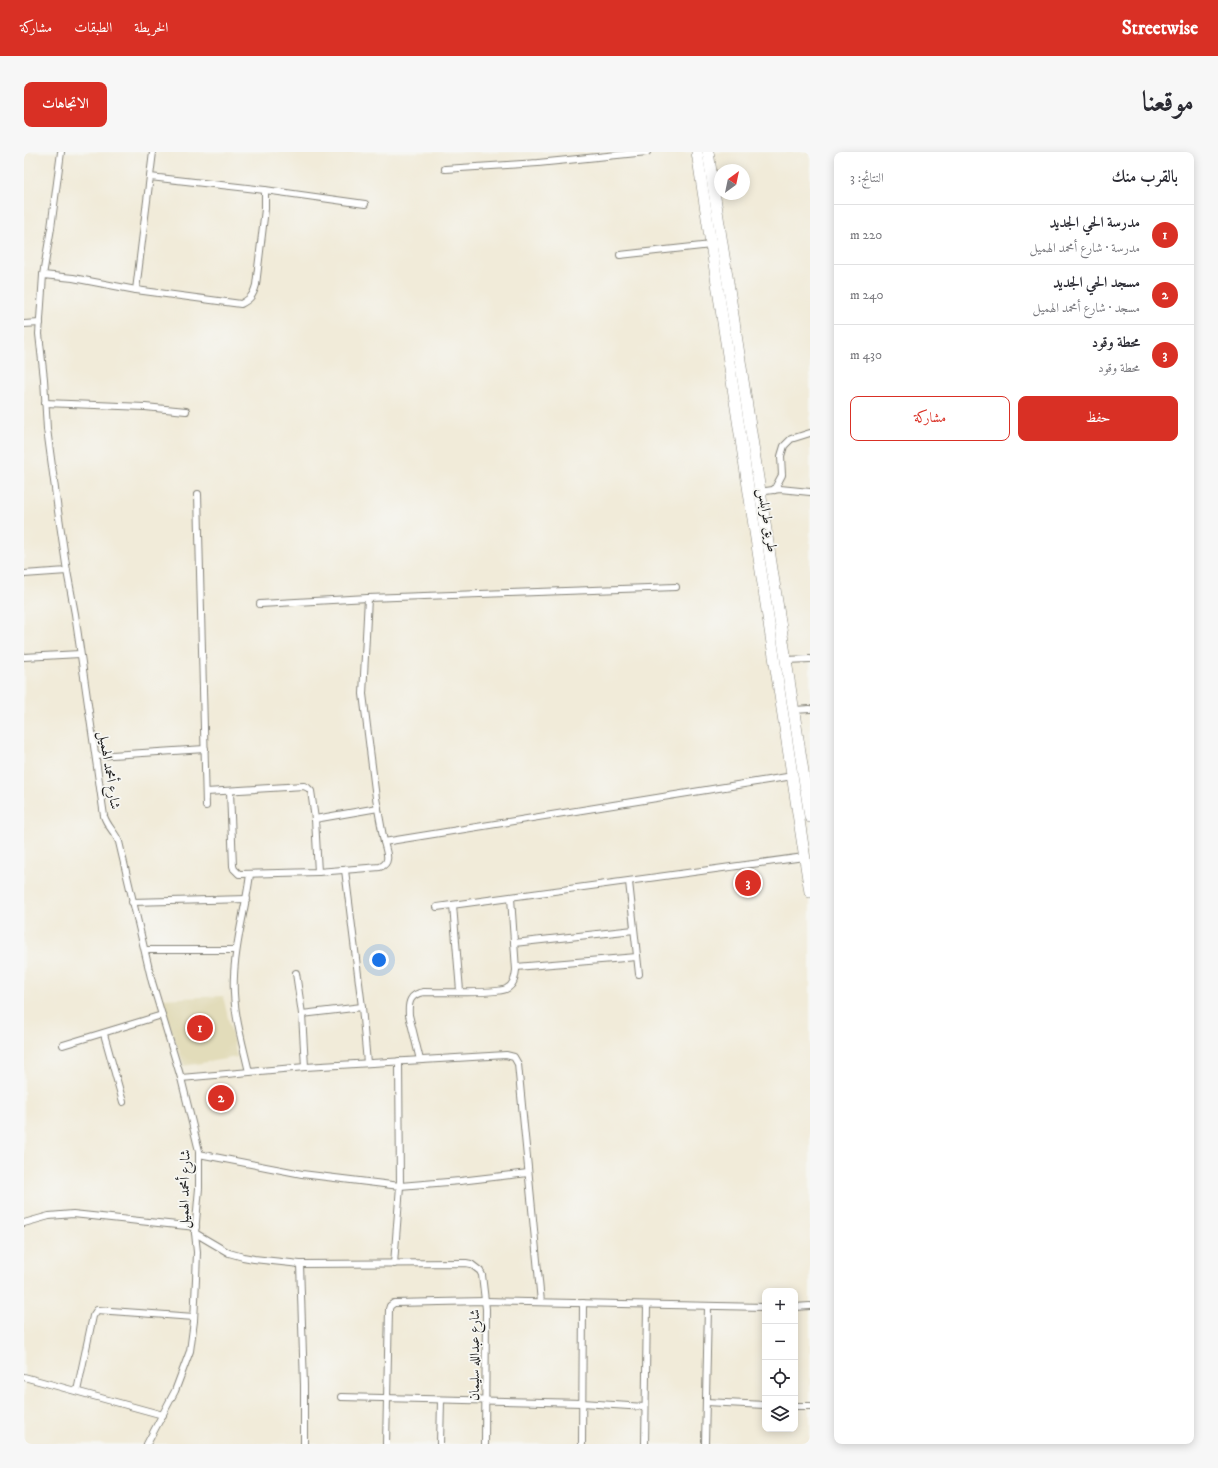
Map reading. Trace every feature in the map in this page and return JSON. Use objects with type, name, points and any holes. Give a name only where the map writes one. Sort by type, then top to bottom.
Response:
[{"type":"highway","name":"طريق طرابلس","points":[[697,152],[810,892]]},
{"type":"highway","points":[[708,152],[810,817]]},
{"type":"street","name":"شارع أمحمد الهميل","points":[[61,152],[43,275],[39,334],[44,379],[47,429],[104,816],[106,822],[119,842],[152,982],[181,1078],[199,1154],[196,1230],[197,1252],[194,1317],[190,1351],[175,1391],[147,1444]]},
{"type":"street","points":[[136,290],[153,152]]},
{"type":"street","points":[[445,169],[538,163],[647,152]]},
{"type":"street","points":[[150,177],[266,190],[365,204]]},
{"type":"street","points":[[43,275],[73,278],[136,290],[241,304],[249,300],[254,295],[256,286],[266,190]]},
{"type":"street","points":[[620,255],[711,245]]},
{"type":"street","points":[[24,324],[40,323]]},
{"type":"street","points":[[45,403],[145,407],[186,411]]},
{"type":"street","points":[[774,490],[782,476],[781,456],[784,446],[791,439],[810,433]]},
{"type":"street","points":[[759,492],[785,489],[810,492]]},
{"type":"street","points":[[198,494],[206,806]]},
{"type":"street","points":[[24,574],[67,571]]},
{"type":"street","points":[[260,604],[368,598],[676,587]]},
{"type":"street","points":[[230,791],[233,866],[239,874],[318,872],[383,867],[387,862],[388,859],[378,808],[364,694],[368,598]]},
{"type":"street","points":[[24,657],[80,654]]},
{"type":"street","points":[[786,660],[810,658]]},
{"type":"street","points":[[794,710],[810,709]]},
{"type":"street","points":[[96,756],[204,749]]},
{"type":"street","points":[[384,842],[793,776]]},
{"type":"street","points":[[206,792],[306,786],[311,791],[315,819],[318,872]]},
{"type":"street","points":[[315,819],[378,808]]},
{"type":"street","points":[[437,908],[804,857]]},
{"type":"street","points":[[344,870],[362,1007],[367,1063]]},
{"type":"street","points":[[249,1072],[234,1004],[234,976],[236,950],[247,899],[250,874]]},
{"type":"street","points":[[628,882],[639,974]]},
{"type":"street","points":[[420,1060],[408,1007],[410,1001],[417,993],[500,991],[512,984],[515,978],[516,967],[511,898]]},
{"type":"street","points":[[132,902],[247,899]]},
{"type":"street","points":[[453,905],[460,992]]},
{"type":"street","points":[[514,943],[634,930]]},
{"type":"street","points":[[145,950],[236,950]]},
{"type":"street","points":[[516,967],[637,957]]},
{"type":"street","points":[[296,973],[302,1014],[305,1067]]},
{"type":"street","points":[[302,1014],[362,1007]]},
{"type":"street","points":[[63,1045],[162,1016]]},
{"type":"street","points":[[104,1034],[123,1102]]},
{"type":"street","points":[[181,1078],[367,1063],[506,1055],[514,1057],[518,1064],[541,1302]]},
{"type":"street","points":[[24,1223],[49,1216],[73,1214],[196,1230],[229,1253],[243,1257],[300,1264],[394,1264],[400,1186],[399,1061]]},
{"type":"street","points":[[199,1154],[302,1174],[400,1186],[528,1173]]},
{"type":"street","name":"شارع عبدالله سليمان","points":[[394,1264],[466,1263],[476,1267],[482,1275],[487,1325],[485,1444]]},
{"type":"street","points":[[300,1264],[304,1385],[304,1444]]},
{"type":"street","points":[[386,1444],[389,1309],[391,1304],[396,1302],[485,1301],[762,1307]]},
{"type":"street","points":[[582,1444],[583,1303]]},
{"type":"street","points":[[645,1444],[647,1304]]},
{"type":"street","points":[[798,1307],[810,1306]]},
{"type":"street","points":[[705,1444],[708,1307]]},
{"type":"street","points":[[77,1391],[93,1316],[97,1310],[194,1317]]},
{"type":"street","points":[[24,1377],[163,1415]]},
{"type":"street","points":[[341,1397],[645,1406]]},
{"type":"street","points":[[440,1444],[441,1400]]},
{"type":"street","points":[[706,1402],[762,1405]]},
{"type":"street","points":[[798,1406],[810,1406]]},
{"type":"shaded area","points":[[223,996],[237,1057],[184,1066],[161,999]]},
{"type":"place","name":"محطة وقود","points":[[748,883]]},
{"type":"place","name":"مدرسة الحي الجديد","points":[[200,1028]]},
{"type":"place","name":"مسجد الحي الجديد","points":[[221,1098]]}]
